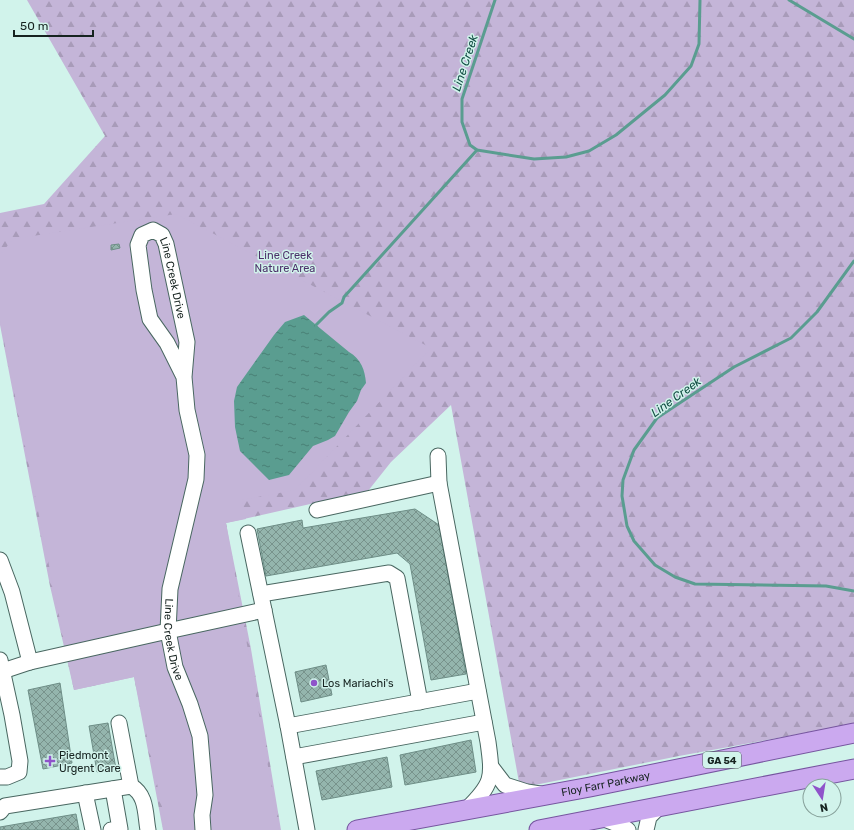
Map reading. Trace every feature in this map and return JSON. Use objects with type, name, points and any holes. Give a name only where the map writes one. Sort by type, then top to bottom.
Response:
[{"type":"main road","name":"Floy Farr Parkway","points":[[357,830],[549,795],[854,733]]},
{"type":"main road","points":[[539,830],[854,769]]},
{"type":"street","name":"Line Creek Drive","points":[[184,377],[168,343],[150,319],[146,304],[138,245],[142,235],[153,230],[162,235],[166,244],[187,342],[184,377],[187,410],[197,455],[196,479],[170,589],[168,631],[175,667],[190,704],[200,736],[205,795],[202,815],[203,830]]},
{"type":"street","points":[[438,456],[439,483],[492,768],[488,785],[480,797],[466,810]]},
{"type":"street","points":[[317,510],[439,483]]},
{"type":"street","points":[[248,533],[288,726],[307,830]]},
{"type":"street","points":[[0,560],[3,577],[12,592],[30,662]]},
{"type":"street","points":[[261,594],[389,573],[397,578],[420,702]]},
{"type":"street","points":[[0,777],[7,777],[19,772],[20,761],[1,668],[264,610]]},
{"type":"street","points":[[288,726],[478,691]]},
{"type":"street","points":[[294,757],[484,722]]},
{"type":"street","points":[[119,723],[131,786]]},
{"type":"street","points":[[492,768],[506,784],[527,792],[549,795]]},
{"type":"street","points":[[0,812],[5,806],[131,786],[137,790],[142,797],[148,830]]},
{"type":"street","points":[[111,830],[120,828],[112,789]]},
{"type":"street","points":[[85,793],[92,830]]},
{"type":"street","points":[[646,830],[649,817],[660,806]]},
{"type":"street","points":[[602,818],[628,830]]},
{"type":"green space","name":"Line Creek Nature Area","points":[[27,0],[854,0],[854,724],[679,756],[520,788],[451,405],[391,462],[368,491],[226,523],[251,649],[281,830],[163,830],[134,677],[74,690],[50,586],[0,325],[0,213],[44,204],[105,136]]},
{"type":"green space","name":"Line Creek Nature Area","points":[[176,214],[431,348],[295,490],[242,500],[246,519],[226,523],[279,830],[167,830],[134,677],[74,690],[0,321],[0,255],[13,239]]},
{"type":"water","points":[[304,315],[357,358],[365,374],[366,383],[361,390],[357,401],[335,436],[313,446],[289,475],[269,480],[240,451],[235,427],[234,401],[237,387],[274,335],[285,322]]},
{"type":"building","points":[[119,244],[120,248],[111,250],[111,245]]},
{"type":"building","points":[[415,509],[439,525],[466,674],[431,680],[410,564],[397,553],[266,576],[257,529],[302,520],[303,528]]},
{"type":"building","name":"Los Mariachi's","points":[[326,665],[332,695],[301,702],[295,672]]},
{"type":"building","points":[[60,683],[72,763],[43,769],[28,690]]},
{"type":"building","points":[[108,723],[116,769],[97,772],[89,726]]},
{"type":"building","points":[[471,740],[476,772],[405,785],[400,755]]},
{"type":"building","points":[[387,757],[392,787],[322,800],[316,771]]},
{"type":"building","points":[[76,814],[79,830],[0,830],[0,827]]},
{"type":"waterway","name":"Line Creek","points":[[495,0],[462,99],[462,122],[470,145],[477,150],[534,159],[566,157],[589,151],[616,135],[665,95],[691,66],[699,44],[700,0]]},
{"type":"waterway","name":"Line Creek","points":[[789,0],[854,39]]},
{"type":"waterway","points":[[316,325],[329,312],[342,303],[344,297],[477,150]]},
{"type":"waterway","name":"Line Creek","points":[[854,261],[817,312],[791,338],[734,367],[657,418],[634,450],[623,480],[622,496],[627,526],[634,541],[655,565],[675,577],[695,584],[826,586],[854,591]]},
{"type":"place","name":"Los Mariachi's","points":[[314,683]]},
{"type":"place","name":"Piedmont Urgent Care","points":[[50,761]]}]
